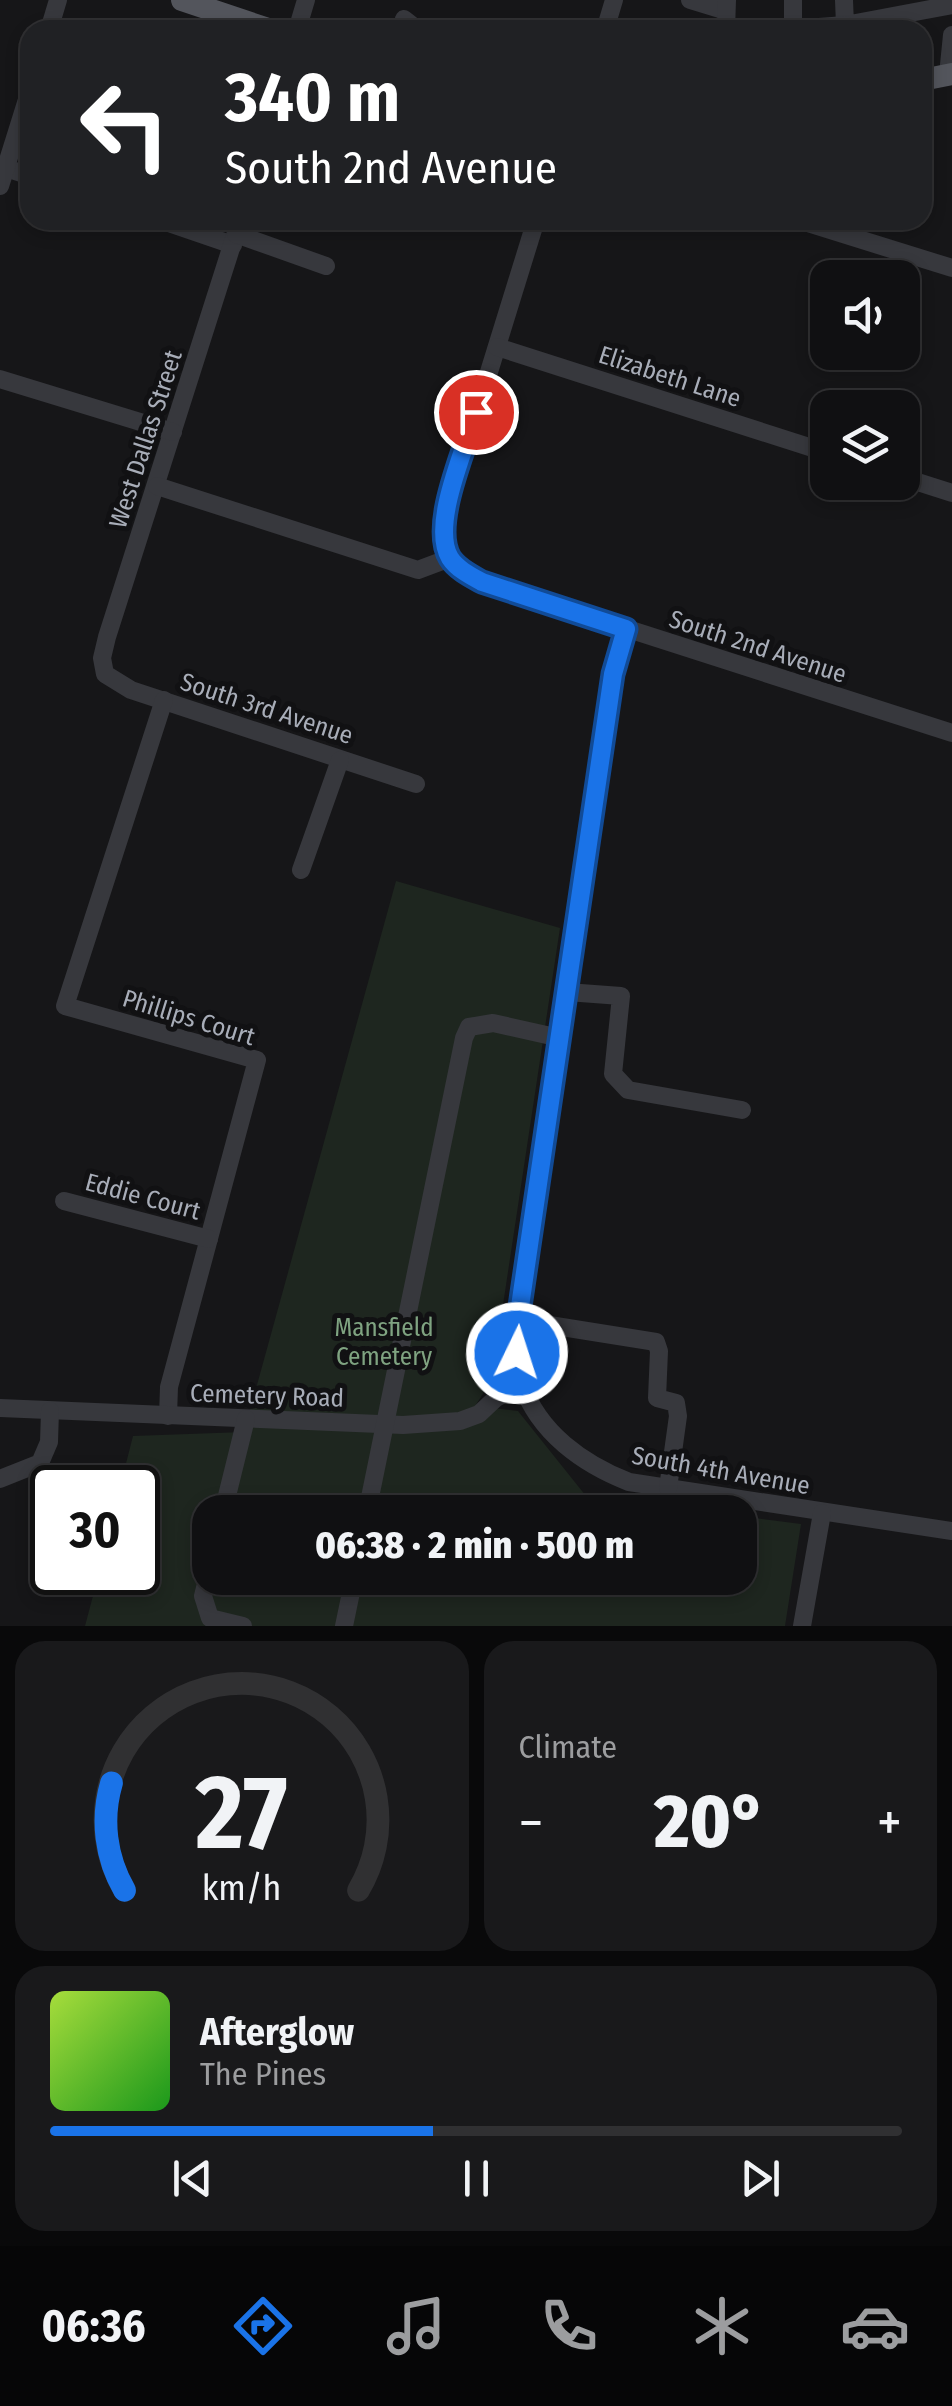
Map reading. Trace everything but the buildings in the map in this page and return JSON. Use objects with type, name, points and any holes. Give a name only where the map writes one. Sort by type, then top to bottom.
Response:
[{"type":"main road","points":[[182,0],[241,20]]},
{"type":"street","points":[[690,0],[726,14]]},
{"type":"street","points":[[877,20],[952,6]]},
{"type":"street","points":[[950,75],[952,35]]},
{"type":"street","points":[[2,173],[20,120]]},
{"type":"street","points":[[157,486],[418,570],[450,558],[444,537],[446,511],[533,230]]},
{"type":"street","points":[[830,230],[952,268]]},
{"type":"street","points":[[236,233],[326,266]]},
{"type":"street","name":"West Dallas Street","points":[[106,674],[102,658],[107,637],[236,233]]},
{"type":"street","name":"Elizabeth Lane","points":[[497,347],[810,447]]},
{"type":"street","points":[[0,379],[174,432]]},
{"type":"street","points":[[920,483],[952,493]]},
{"type":"street","name":"South 2nd Avenue","points":[[450,558],[482,582],[952,733]]},
{"type":"street","points":[[522,1384],[517,1353],[518,1320],[613,674],[626,629]]},
{"type":"street","name":"South 3rd Avenue","points":[[106,674],[118,684],[416,784]]},
{"type":"street","name":"Phillips Court","points":[[164,700],[65,1006],[258,1060],[169,1387],[168,1416]]},
{"type":"street","points":[[301,870],[340,760]]},
{"type":"street","points":[[567,992],[621,996],[613,1074],[628,1090],[742,1110]]},
{"type":"street","points":[[371,1495],[464,1038],[469,1027],[493,1024],[560,1038]]},
{"type":"street","name":"Eddie Court","points":[[64,1201],[209,1240]]},
{"type":"street","points":[[518,1320],[656,1342],[656,1398],[676,1403],[678,1416],[668,1488]]},
{"type":"street","name":"Cemetery Road","points":[[0,1408],[386,1424],[460,1421],[478,1414],[496,1398],[522,1384]]},
{"type":"street","name":"South 4th Avenue","points":[[522,1384],[544,1422],[568,1450],[597,1470],[630,1482],[952,1531]]},
{"type":"street","points":[[0,1478],[40,1463],[49,1442],[50,1411]]},
{"type":"street","points":[[228,1495],[246,1419]]},
{"type":"street","points":[[802,1626],[822,1512]]},
{"type":"street","points":[[203,1595],[210,1618],[243,1626]]},
{"type":"street","points":[[344,1626],[350,1595]]},
{"type":"green space","name":"Mansfield Cemetery","points":[[396,881],[560,928],[493,1371],[475,1406],[518,1411],[585,1495],[192,1495],[192,1595],[757,1595],[757,1518],[801,1524],[785,1626],[85,1626],[93,1595],[160,1595],[160,1465],[126,1465],[133,1436],[244,1432]]},
{"type":"route","points":[[476,412],[446,511],[444,537],[450,558],[482,582],[626,629],[613,674],[518,1320],[517,1353]]}]
